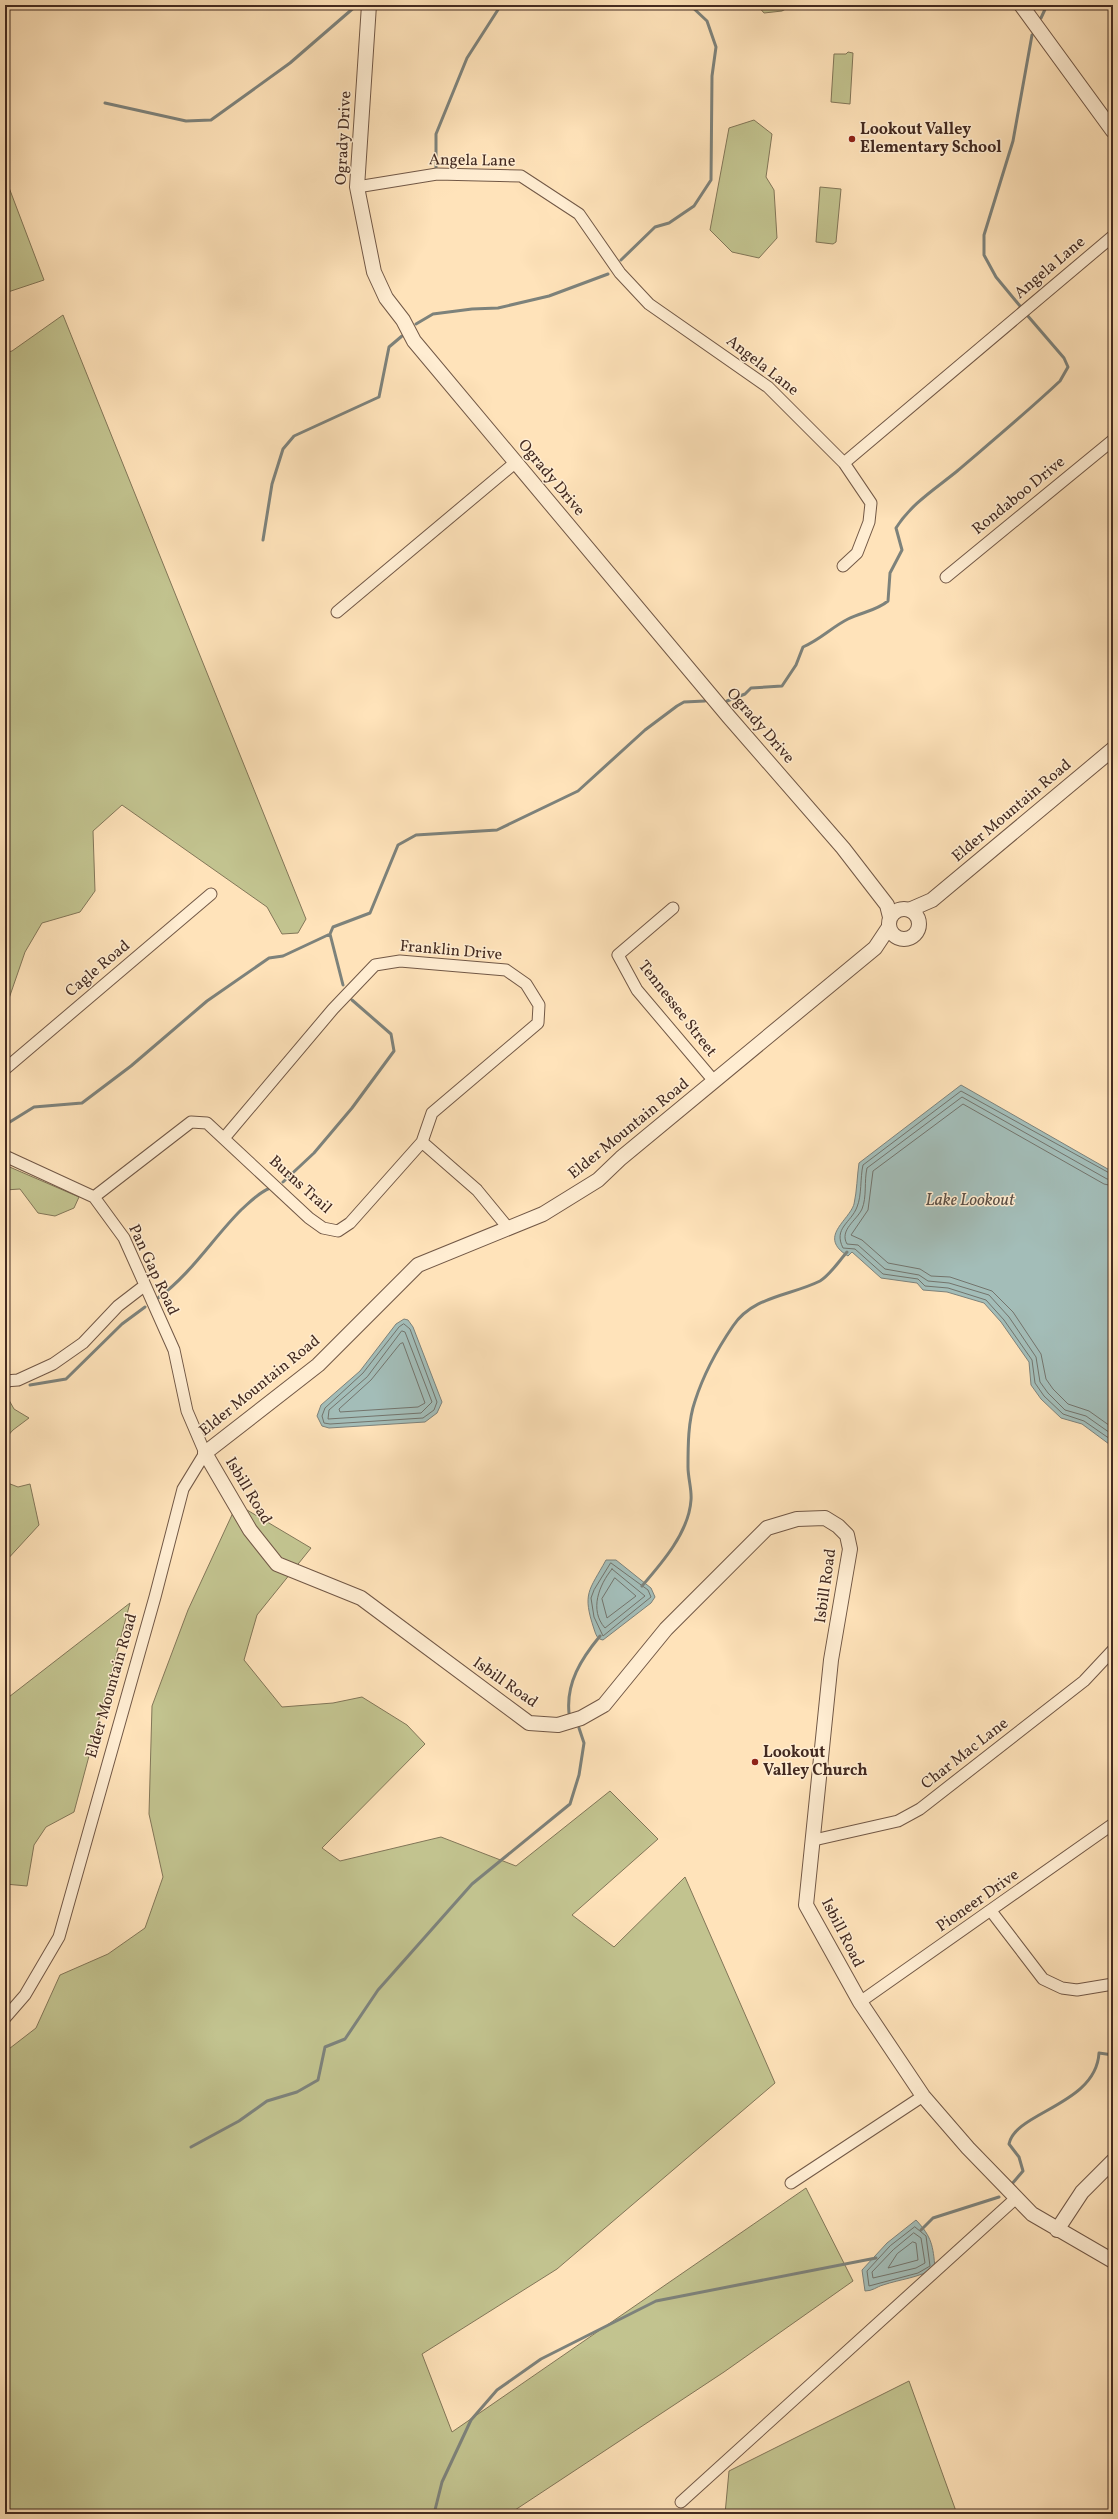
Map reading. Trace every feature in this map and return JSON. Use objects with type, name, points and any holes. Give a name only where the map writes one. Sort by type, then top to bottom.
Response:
[{"type":"street","name":"Ogrady Drive","points":[[369,5],[357,187],[370,257],[386,298],[403,320],[414,341],[843,848],[895,914]]},
{"type":"street","points":[[1021,5],[1113,132]]},
{"type":"street","name":"Angela Lane","points":[[357,187],[438,174],[521,176],[582,217],[620,273],[649,304],[768,387],[844,463],[1113,236]]},
{"type":"street","name":"Rondaboo Drive","points":[[946,577],[1113,440]]},
{"type":"street","points":[[337,612],[516,462]]},
{"type":"street","points":[[842,566],[857,553],[869,522],[871,502],[844,463]]},
{"type":"street","name":"Elder Mountain Road","points":[[875,948],[895,914],[932,900],[1113,749]]},
{"type":"street","name":"Cagle Road","points":[[5,1069],[211,894]]},
{"type":"street","name":"Elder Mountain Road","points":[[5,2018],[25,1995],[60,1937],[155,1597],[183,1489],[205,1453],[318,1365],[418,1265],[543,1214],[598,1180],[714,1081],[875,948],[899,938],[912,936],[932,900]]},
{"type":"street","name":"Tennessee Street","points":[[673,908],[618,955],[637,990],[714,1081]]},
{"type":"street","points":[[899,938],[895,914],[916,916],[919,924]]},
{"type":"street","name":"Franklin Drive","points":[[225,1137],[333,1009],[375,965],[400,961],[506,970],[526,984],[539,1006],[538,1023],[432,1113],[422,1142]]},
{"type":"street","points":[[94,1197],[142,1157],[191,1122],[207,1123],[225,1137]]},
{"type":"street","name":"Burns Trail","points":[[225,1137],[309,1218],[332,1232],[338,1231],[350,1223],[422,1142]]},
{"type":"street","points":[[422,1142],[477,1190],[509,1229]]},
{"type":"street","name":"Pan Gap Road","points":[[5,1156],[94,1197],[124,1238],[144,1286],[174,1350],[187,1411],[205,1453]]},
{"type":"street","points":[[5,1381],[18,1380],[53,1364],[84,1343],[118,1306],[144,1286]]},
{"type":"street","name":"Isbill Road","points":[[205,1453],[250,1530],[277,1564],[360,1598],[529,1723],[558,1725],[581,1718],[604,1705],[666,1629],[767,1528],[797,1519],[825,1518],[838,1526],[847,1536],[850,1549],[831,1660],[814,1840],[806,1905],[860,2002],[923,2096],[1014,2199],[1032,2214],[1057,2230],[1113,2262]]},
{"type":"street","name":"Char Mac Lane","points":[[814,1840],[898,1821],[920,1809],[1084,1682],[1113,1650]]},
{"type":"street","name":"Pioneer Drive","points":[[860,2002],[1113,1824]]},
{"type":"street","points":[[991,1911],[1043,1979],[1062,1988],[1077,1990],[1113,1984]]},
{"type":"street","points":[[791,2183],[923,2096]]},
{"type":"street","points":[[1057,2230],[1082,2192],[1113,2161]]},
{"type":"street","points":[[681,2502],[1014,2199]]},
{"type":"green space","points":[[757,5],[793,5],[782,11],[764,13]]},
{"type":"green space","points":[[848,52],[853,53],[850,104],[831,102],[834,54],[846,54]]},
{"type":"green space","points":[[754,120],[772,134],[766,177],[774,190],[777,238],[759,258],[732,252],[710,230],[729,128]]},
{"type":"green space","points":[[5,177],[44,280],[5,293]]},
{"type":"green space","points":[[820,187],[841,189],[836,242],[833,244],[816,242]]},
{"type":"green space","points":[[63,315],[306,919],[298,933],[282,934],[267,907],[122,805],[93,831],[95,891],[80,912],[42,923],[25,952],[5,1010],[5,353],[12,351]]},
{"type":"green space","points":[[5,1165],[79,1197],[74,1208],[55,1216],[38,1213],[20,1189],[5,1190]]},
{"type":"green space","points":[[5,1393],[14,1409],[29,1418],[13,1430],[5,1439]]},
{"type":"green space","points":[[5,1482],[18,1487],[30,1484],[39,1525],[5,1562]]},
{"type":"green space","points":[[237,1504],[311,1548],[257,1615],[244,1660],[282,1707],[333,1703],[362,1697],[407,1725],[425,1744],[322,1848],[340,1861],[441,1837],[516,1866],[610,1791],[658,1839],[572,1915],[614,1947],[685,1877],[775,2083],[557,2269],[422,2354],[452,2432],[806,2188],[853,2281],[724,2372],[509,2514],[5,2514],[5,2052],[36,2028],[60,1975],[108,1954],[145,1928],[163,1877],[149,1814],[152,1706],[188,1610]]},
{"type":"green space","points":[[130,1603],[74,1812],[46,1827],[34,1845],[27,1886],[5,1884],[5,1700]]},
{"type":"green space","points":[[909,2381],[957,2514],[725,2514],[729,2471]]},
{"type":"water","name":"Lake Lookout","points":[[961,1085],[1113,1172],[1113,1447],[1082,1424],[1061,1418],[1041,1399],[1031,1385],[1029,1362],[1001,1322],[984,1303],[947,1292],[923,1290],[917,1283],[881,1278],[852,1252],[848,1256],[839,1249],[835,1242],[835,1236],[838,1229],[854,1204],[859,1163]]},
{"type":"water","points":[[404,1319],[408,1320],[413,1327],[442,1402],[437,1413],[425,1422],[329,1428],[322,1426],[317,1416],[321,1405],[360,1371],[396,1324]]},
{"type":"water","points":[[606,1560],[616,1560],[651,1588],[655,1597],[651,1603],[603,1640],[598,1638],[595,1633],[590,1617],[588,1600],[592,1586]]},
{"type":"water","points":[[916,2220],[931,2242],[935,2268],[916,2276],[865,2291],[862,2270],[887,2243]]},
{"type":"waterway","points":[[105,103],[186,121],[211,120],[290,63],[357,5]]},
{"type":"waterway","points":[[436,168],[436,134],[467,58],[501,5]]},
{"type":"waterway","points":[[621,260],[655,227],[669,223],[694,206],[711,180],[712,76],[716,47],[707,21],[690,5]]},
{"type":"waterway","points":[[1041,18],[1047,5]]},
{"type":"waterway","points":[[1020,306],[996,277],[984,255],[984,235],[1013,141],[1032,35]]},
{"type":"waterway","points":[[416,324],[433,314],[472,309],[498,308],[549,296],[608,274]]},
{"type":"waterway","points":[[727,701],[745,694],[751,688],[782,686],[796,665],[803,647],[848,619],[879,607],[888,601],[890,573],[902,550],[896,528],[902,519],[924,497],[956,472],[1060,381],[1068,367],[1064,358],[1027,315]]},
{"type":"waterway","points":[[263,540],[272,484],[283,449],[294,436],[379,397],[389,347],[402,336]]},
{"type":"waterway","points":[[5,1125],[34,1107],[82,1103],[131,1066],[207,1001],[269,958],[283,956],[330,934],[333,927],[370,913],[398,845],[416,835],[497,830],[578,791],[645,730],[677,706],[684,702],[705,701]]},
{"type":"waterway","points":[[330,934],[343,985]]},
{"type":"waterway","points":[[283,1182],[314,1153],[352,1108],[394,1051],[391,1034],[352,1000]]},
{"type":"waterway","points":[[158,1298],[181,1278],[241,1210],[258,1195],[270,1188]]},
{"type":"waterway","points":[[642,1586],[666,1557],[680,1535],[689,1512],[691,1492],[688,1467],[688,1442],[691,1417],[702,1382],[722,1343],[741,1316],[751,1308],[773,1298],[820,1281],[831,1272],[847,1252]]},
{"type":"waterway","points":[[30,1385],[66,1379],[122,1324],[145,1307]]},
{"type":"waterway","points":[[5,1388],[9,1387]]},
{"type":"waterway","points":[[569,1713],[570,1692],[576,1672],[600,1636]]},
{"type":"waterway","points":[[191,2147],[239,2121],[267,2101],[297,2092],[318,2080],[325,2047],[345,2039],[378,1990],[472,1884],[570,1804],[579,1775],[584,1743],[579,1728]]},
{"type":"waterway","points":[[1011,2185],[1023,2171],[1019,2157],[1009,2144],[1014,2133],[1025,2124],[1071,2096],[1085,2085],[1095,2071],[1099,2053],[1113,2055]]},
{"type":"waterway","points":[[921,2230],[933,2218],[999,2197]]},
{"type":"waterway","points":[[434,2514],[442,2482],[471,2420],[497,2390],[541,2359],[656,2301],[876,2258]]},
{"type":"place","name":"Lookout Valley Elementary School","points":[[852,139]]},
{"type":"place","name":"Lookout Valley Church","points":[[755,1762]]}]
